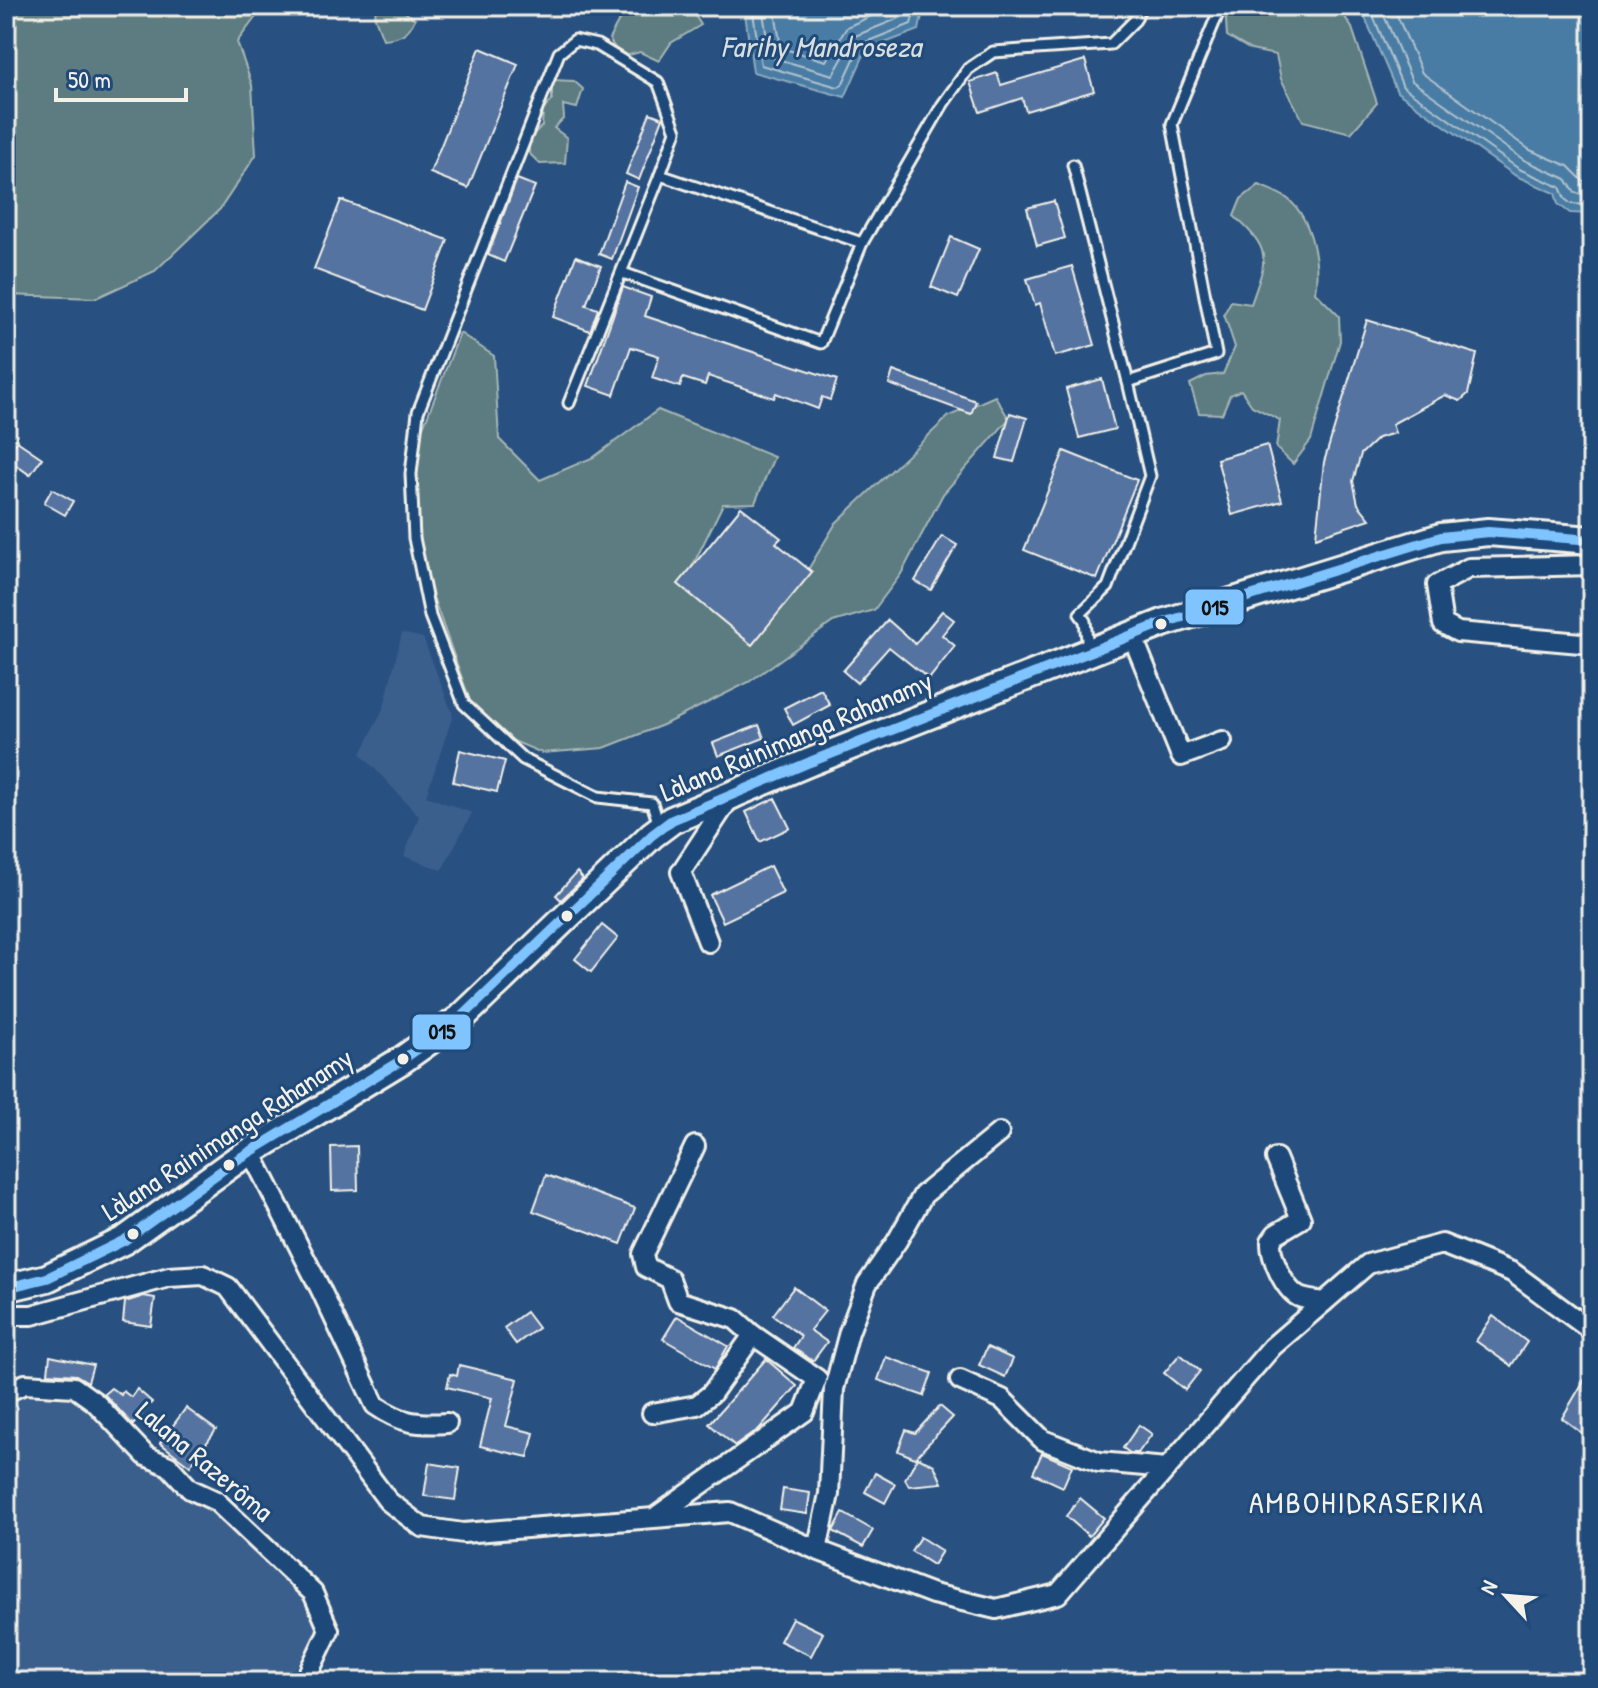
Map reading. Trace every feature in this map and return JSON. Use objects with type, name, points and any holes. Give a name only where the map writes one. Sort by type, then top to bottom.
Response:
[{"type":"main road","name":"Làlana Rainimanga Rahanamy","points":[[6,1288],[47,1278],[125,1240],[251,1152],[402,1060],[461,1018],[672,820],[1132,635],[1441,537],[1488,532],[1592,540]]},
{"type":"street","points":[[1592,565],[1469,568],[1437,585],[1443,624],[1458,632],[1592,644]]},
{"type":"street","points":[[1132,635],[1181,756],[1222,741]]},
{"type":"street","points":[[708,942],[681,872],[727,802],[810,762]]},
{"type":"street","points":[[817,1550],[829,1494],[834,1389],[849,1332],[867,1284],[897,1241],[923,1195],[999,1133]]},
{"type":"street","points":[[656,1517],[804,1412],[817,1379],[735,1319],[678,1301],[670,1279],[646,1267],[643,1254],[695,1146]]},
{"type":"street","points":[[251,1152],[375,1405],[389,1415],[416,1425],[447,1423]]},
{"type":"street","points":[[1276,1158],[1301,1219],[1271,1241],[1276,1267],[1291,1291],[1300,1298],[1324,1302]]},
{"type":"street","points":[[6,1315],[32,1315],[169,1277],[203,1275],[228,1287],[388,1501],[422,1527],[463,1533],[730,1512],[817,1550],[933,1594],[996,1609],[1058,1594],[1272,1347],[1368,1264],[1442,1244],[1512,1272],[1592,1331]]},
{"type":"street","points":[[652,1413],[697,1405],[712,1393],[753,1335]]},
{"type":"street","points":[[960,1380],[1002,1399],[1043,1440],[1099,1462],[1167,1468]]},
{"type":"street","name":"Lalana Razerôma","points":[[6,1392],[25,1384],[74,1387],[95,1402],[146,1456],[169,1466],[190,1489],[216,1501],[313,1593],[329,1630],[304,1682]]},
{"type":"lane","points":[[623,273],[821,343],[862,243],[943,104],[968,69],[993,52],[1111,44],[1135,20],[1141,6]]},
{"type":"lane","points":[[1128,382],[1216,354],[1172,124],[1221,6]]},
{"type":"lane","points":[[569,403],[623,273],[676,131],[658,82],[597,45],[575,40],[559,53],[418,412],[411,474],[414,538],[430,616],[464,704],[523,759],[598,797],[652,803],[660,828]]},
{"type":"lane","points":[[1073,165],[1150,476],[1108,587],[1080,614],[1085,621],[1089,652]]},
{"type":"lane","points":[[660,175],[862,243]]},
{"type":"shaded area","points":[[402,633],[423,638],[453,715],[426,796],[472,813],[442,870],[404,856],[419,816],[361,754],[384,707]]},
{"type":"shaded area","points":[[74,1387],[313,1593],[318,1633],[286,1682],[6,1682],[6,1392]]},
{"type":"green space","points":[[6,6],[264,6],[237,42],[252,85],[256,155],[220,209],[155,271],[96,298],[6,295]]},
{"type":"green space","points":[[376,6],[402,6],[403,11],[415,19],[403,34],[383,39],[375,18]]},
{"type":"green space","points":[[627,6],[689,6],[701,25],[671,43],[659,61],[640,52],[621,57],[609,39]]},
{"type":"green space","points":[[1225,6],[1338,6],[1352,28],[1377,103],[1351,133],[1303,121],[1281,79],[1276,55],[1251,50],[1227,36]]},
{"type":"green space","points":[[552,80],[574,81],[583,89],[577,108],[563,105],[564,118],[554,128],[567,138],[565,163],[540,164],[529,153],[529,138],[542,126],[543,111],[552,99]]},
{"type":"green space","points":[[1259,185],[1288,199],[1303,218],[1315,255],[1315,292],[1339,316],[1340,341],[1311,440],[1293,464],[1276,448],[1280,420],[1252,406],[1241,390],[1230,395],[1222,414],[1199,413],[1190,384],[1206,376],[1223,374],[1235,347],[1224,314],[1231,301],[1251,304],[1263,256],[1255,238],[1234,216],[1241,199]]},
{"type":"green space","points":[[460,333],[494,356],[499,439],[540,480],[594,457],[658,410],[774,457],[755,503],[723,504],[691,569],[800,583],[836,523],[949,416],[995,396],[1009,419],[943,494],[901,574],[874,610],[833,622],[749,682],[663,725],[604,748],[542,753],[492,732],[473,709],[427,580],[408,466]]},
{"type":"water","name":"Farihy Mandroseza","points":[[744,6],[924,6],[919,30],[866,50],[845,97],[753,72]]},
{"type":"water","points":[[1360,6],[1592,6],[1592,214],[1570,213],[1558,204],[1555,193],[1516,176],[1397,92]]},
{"type":"building","points":[[480,48],[518,64],[468,188],[430,173]]},
{"type":"building","points":[[1085,60],[1094,91],[1026,111],[1022,98],[980,112],[970,82],[997,73],[1001,85]]},
{"type":"building","points":[[650,113],[663,118],[639,180],[626,174]]},
{"type":"building","points":[[517,179],[535,186],[504,262],[488,255]]},
{"type":"building","points":[[625,182],[638,187],[612,259],[599,254]]},
{"type":"building","points":[[341,200],[448,240],[422,310],[314,269]]},
{"type":"building","points":[[1054,201],[1065,238],[1037,246],[1027,208]]},
{"type":"building","points":[[951,237],[979,249],[958,298],[931,287]]},
{"type":"building","points":[[576,256],[601,266],[586,305],[598,309],[590,331],[553,317]]},
{"type":"building","points":[[1072,266],[1095,345],[1055,356],[1040,303],[1035,305],[1027,279]]},
{"type":"building","points":[[623,287],[651,297],[645,316],[837,380],[830,400],[822,397],[818,409],[776,393],[774,398],[708,376],[705,385],[683,378],[680,387],[652,378],[659,356],[631,347],[614,395],[588,386]]},
{"type":"building","points":[[1367,320],[1477,354],[1468,394],[1460,401],[1445,395],[1392,424],[1395,433],[1378,438],[1361,454],[1353,481],[1358,504],[1370,519],[1316,537],[1324,462]]},
{"type":"building","points":[[893,371],[976,401],[971,414],[889,384]]},
{"type":"building","points":[[1102,379],[1115,429],[1079,438],[1066,389]]},
{"type":"building","points":[[1010,413],[1027,418],[1014,462],[997,458]]},
{"type":"building","points":[[17,441],[42,458],[30,475],[6,458]]},
{"type":"building","points":[[1267,445],[1282,501],[1232,515],[1217,459]]},
{"type":"building","points":[[1064,451],[1137,480],[1097,579],[1024,550]]},
{"type":"building","points":[[52,489],[73,501],[65,515],[44,503]]},
{"type":"building","points":[[741,507],[781,538],[776,543],[812,572],[752,645],[678,584]]},
{"type":"building","points":[[942,536],[957,545],[931,590],[915,581]]},
{"type":"building","points":[[942,611],[954,620],[942,635],[955,646],[929,679],[889,647],[857,683],[843,671],[888,620],[915,644]]},
{"type":"building","points":[[821,689],[830,705],[793,725],[784,708]]},
{"type":"building","points":[[759,725],[764,738],[718,756],[713,743]]},
{"type":"building","points":[[460,750],[505,761],[497,792],[453,782]]},
{"type":"building","points":[[775,798],[790,828],[760,842],[746,812]]},
{"type":"building","points":[[770,866],[783,893],[723,922],[710,895]]},
{"type":"building","points":[[577,872],[583,879],[561,900],[556,895]]},
{"type":"building","points":[[602,925],[618,938],[591,972],[575,959]]},
{"type":"building","points":[[357,1146],[358,1190],[332,1191],[331,1147]]},
{"type":"building","points":[[546,1175],[635,1208],[621,1244],[533,1211]]},
{"type":"building","points":[[794,1287],[825,1311],[810,1330],[827,1342],[813,1361],[793,1348],[801,1336],[773,1315]]},
{"type":"building","points":[[144,1296],[155,1298],[151,1326],[123,1322],[125,1302]]},
{"type":"building","points":[[526,1312],[538,1328],[516,1344],[504,1328]]},
{"type":"building","points":[[677,1316],[728,1346],[715,1369],[663,1339]]},
{"type":"building","points":[[1493,1316],[1527,1342],[1511,1366],[1476,1341]]},
{"type":"building","points":[[987,1347],[1013,1359],[1005,1377],[979,1365]]},
{"type":"building","points":[[1180,1354],[1200,1371],[1185,1390],[1164,1373]]},
{"type":"building","points":[[50,1356],[93,1365],[88,1382],[76,1375],[48,1373]]},
{"type":"building","points":[[886,1357],[932,1373],[924,1396],[878,1380]]},
{"type":"building","points":[[766,1359],[797,1386],[759,1429],[735,1446],[709,1424]]},
{"type":"building","points":[[459,1365],[518,1379],[506,1426],[534,1433],[528,1457],[480,1446],[492,1398],[447,1387],[450,1374],[457,1376]]},
{"type":"building","points":[[1592,1367],[1592,1441],[1562,1418]]},
{"type":"building","points":[[111,1388],[131,1397],[137,1389],[152,1402],[133,1425],[104,1394]]},
{"type":"building","points":[[940,1406],[953,1417],[915,1458],[898,1451],[906,1430],[915,1433]]},
{"type":"building","points":[[186,1408],[216,1430],[190,1466],[160,1443]]},
{"type":"building","points":[[1139,1425],[1152,1434],[1138,1453],[1130,1453],[1123,1448]]},
{"type":"building","points":[[1042,1453],[1072,1466],[1063,1487],[1033,1473]]},
{"type":"building","points":[[918,1457],[934,1465],[942,1483],[909,1486],[905,1479]]},
{"type":"building","points":[[429,1463],[460,1468],[455,1500],[424,1496]]},
{"type":"building","points":[[875,1473],[895,1484],[885,1503],[865,1492]]},
{"type":"building","points":[[783,1489],[810,1493],[807,1514],[780,1510]]},
{"type":"building","points":[[1080,1498],[1104,1518],[1089,1536],[1066,1516]]},
{"type":"building","points":[[843,1513],[873,1530],[863,1547],[833,1531]]},
{"type":"building","points":[[920,1537],[942,1551],[933,1565],[911,1551]]},
{"type":"building","points":[[792,1618],[823,1633],[811,1656],[780,1641]]},
{"type":"transit line","name":"015","points":[[6,1288],[47,1278],[125,1240],[235,1161],[402,1060],[461,1018],[652,835],[672,820],[810,762],[1163,623],[1441,537],[1488,532],[1592,540]]},
{"type":"district","name":"AMBOHIDRASERIKA","points":[[1367,1503]]}]
